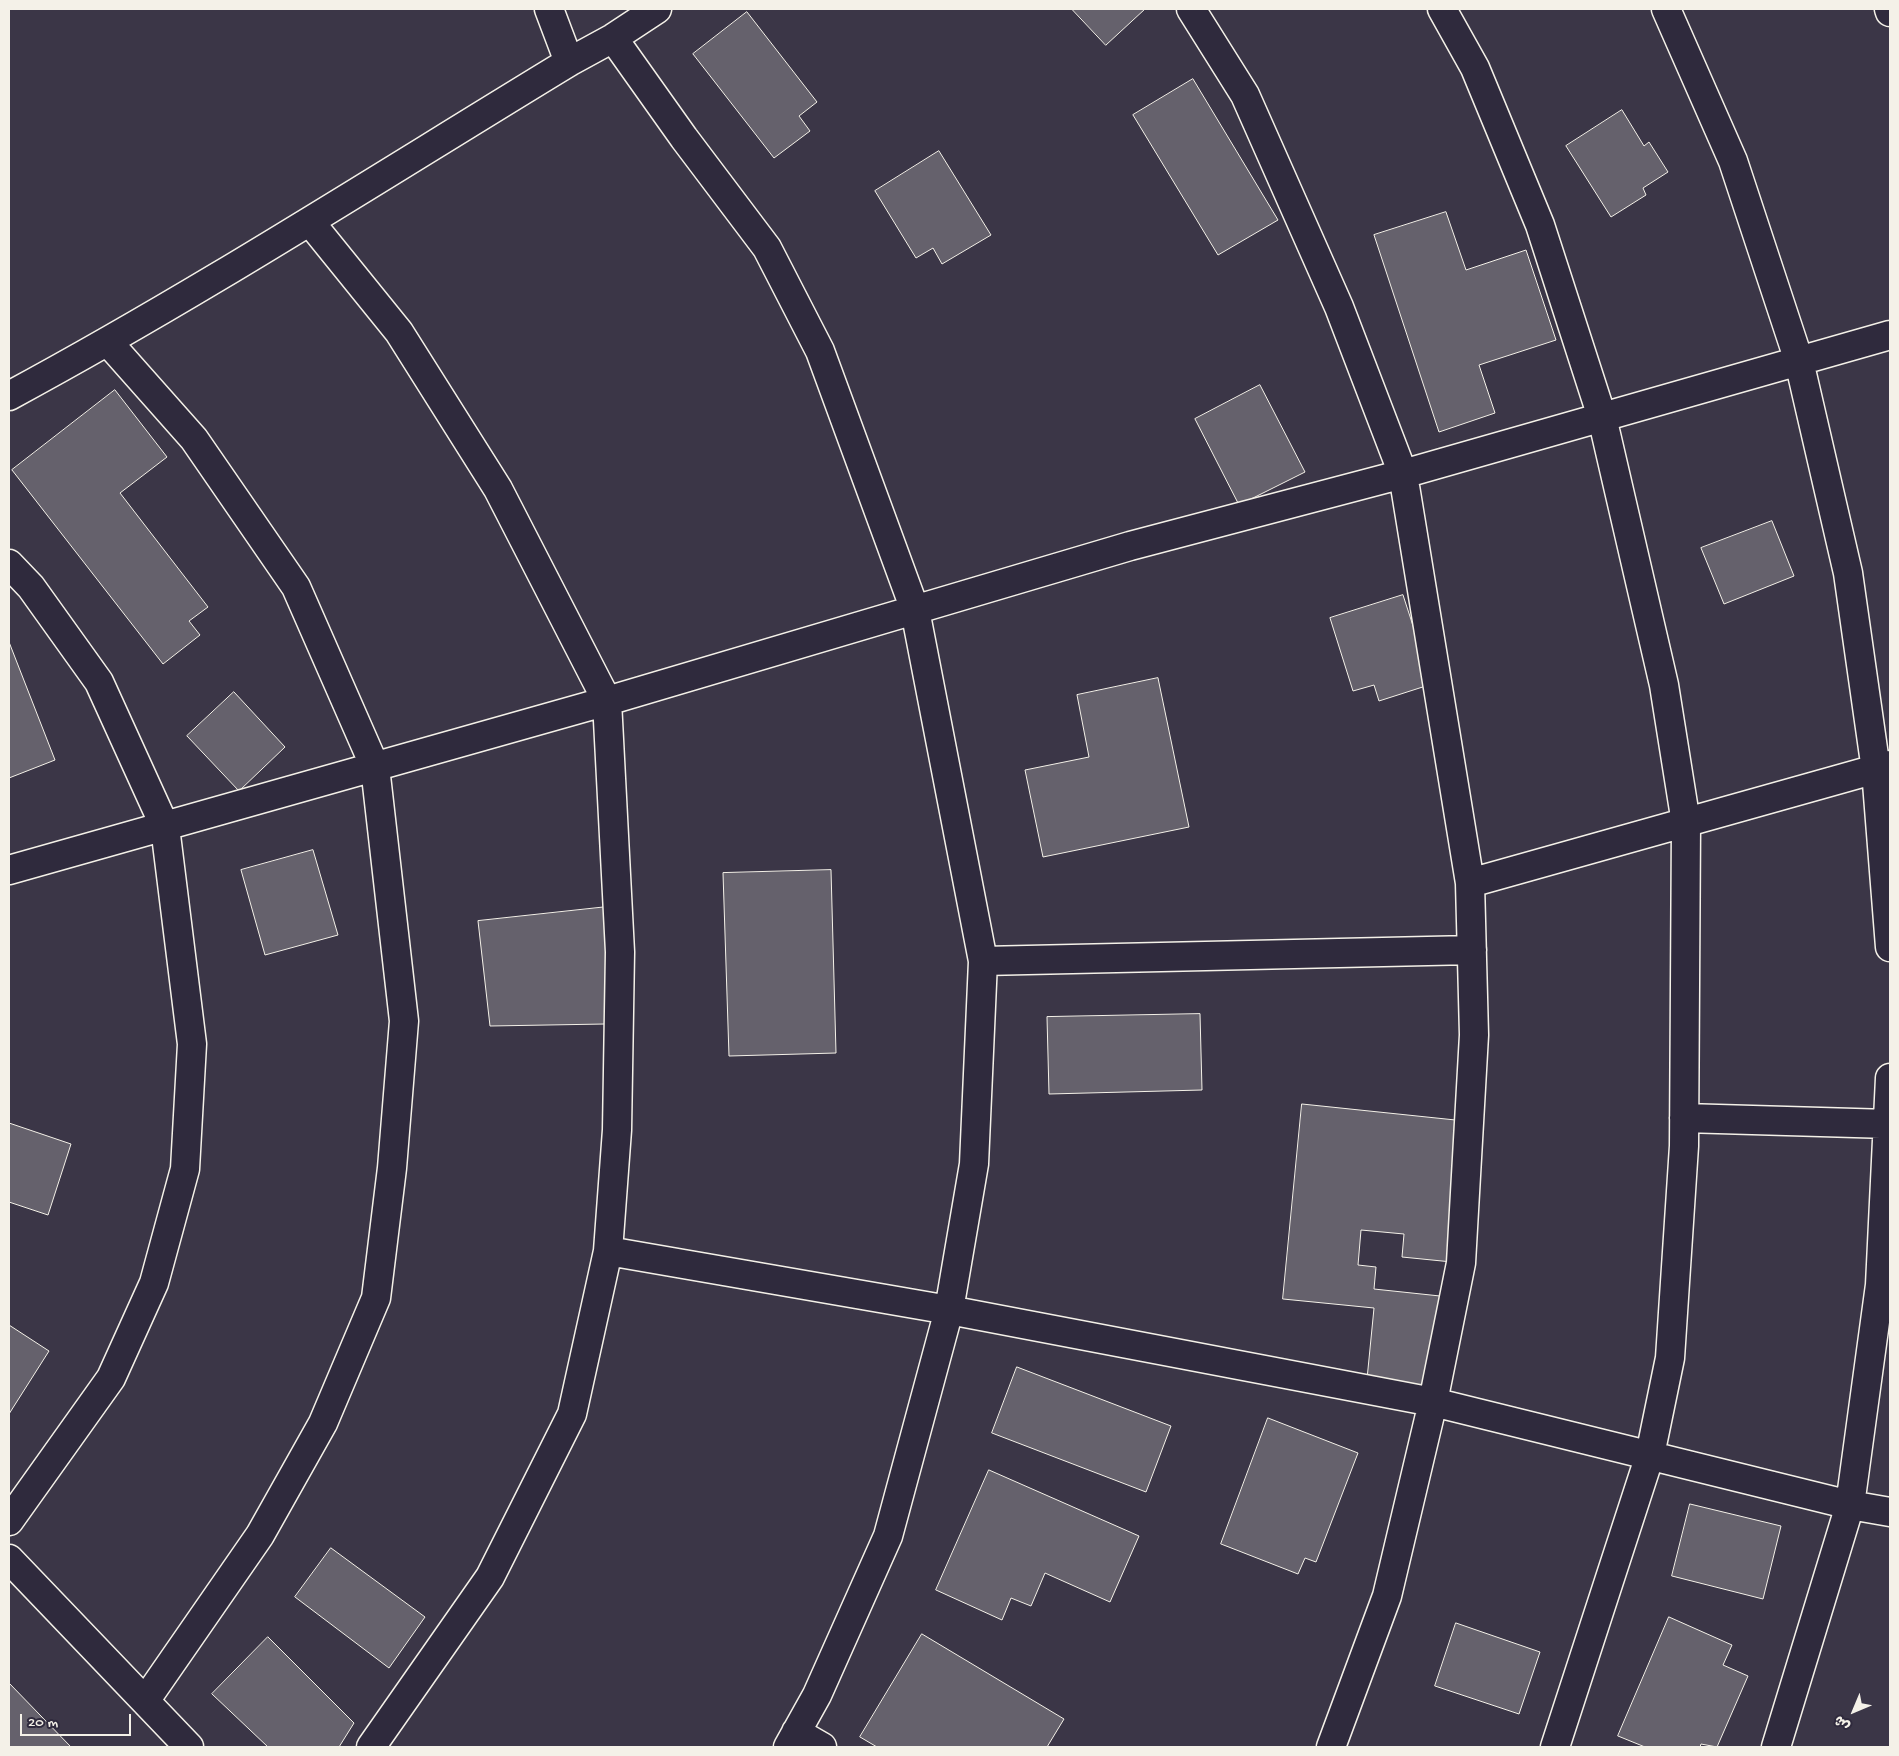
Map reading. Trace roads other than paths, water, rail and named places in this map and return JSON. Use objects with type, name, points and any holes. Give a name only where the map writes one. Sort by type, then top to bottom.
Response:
[{"type":"street","points":[[549,9],[569,62]]},
{"type":"street","points":[[9,396],[108,342],[310,222],[569,62],[613,38],[657,9]]},
{"type":"street","points":[[1191,9],[1249,104],[1340,307],[1403,474],[1470,883],[1474,1035],[1461,1263],[1433,1402],[1387,1596],[1332,1747]]},
{"type":"street","points":[[1442,9],[1475,68],[1540,225],[1602,418],[1664,685],[1686,823],[1684,1118],[1670,1358],[1650,1456],[1555,1747]]},
{"type":"street","points":[[1666,9],[1734,161],[1799,361],[1848,573],[1883,768],[1890,947]]},
{"type":"street","points":[[613,38],[684,138],[767,248],[820,351],[915,610],[983,961],[974,1164],[949,1310],[888,1536],[817,1695],[792,1740],[822,1747]]},
{"type":"street","points":[[310,222],[399,332],[498,489],[607,701],[620,952],[616,1130],[608,1252],[572,1414],[490,1577],[371,1747]]},
{"type":"street","points":[[9,870],[607,701],[1130,546],[1403,474],[1890,335]]},
{"type":"street","points":[[108,342],[194,438],[296,587],[375,767],[404,1021],[392,1168],[376,1298],[323,1423],[260,1535],[145,1701]]},
{"type":"street","points":[[9,564],[31,587],[99,682],[165,827],[192,1044],[184,1169],[154,1283],[111,1378],[9,1521]]},
{"type":"street","points":[[1470,883],[1883,768]]},
{"type":"street","points":[[983,961],[1472,950]]},
{"type":"street","points":[[1776,1747],[1850,1505],[1880,1285],[1890,1078]]},
{"type":"street","points":[[1684,1118],[1889,1124]]},
{"type":"street","points":[[608,1252],[949,1310],[1433,1402],[1850,1505],[1890,1512]]},
{"type":"street","points":[[9,1559],[189,1747]]}]
